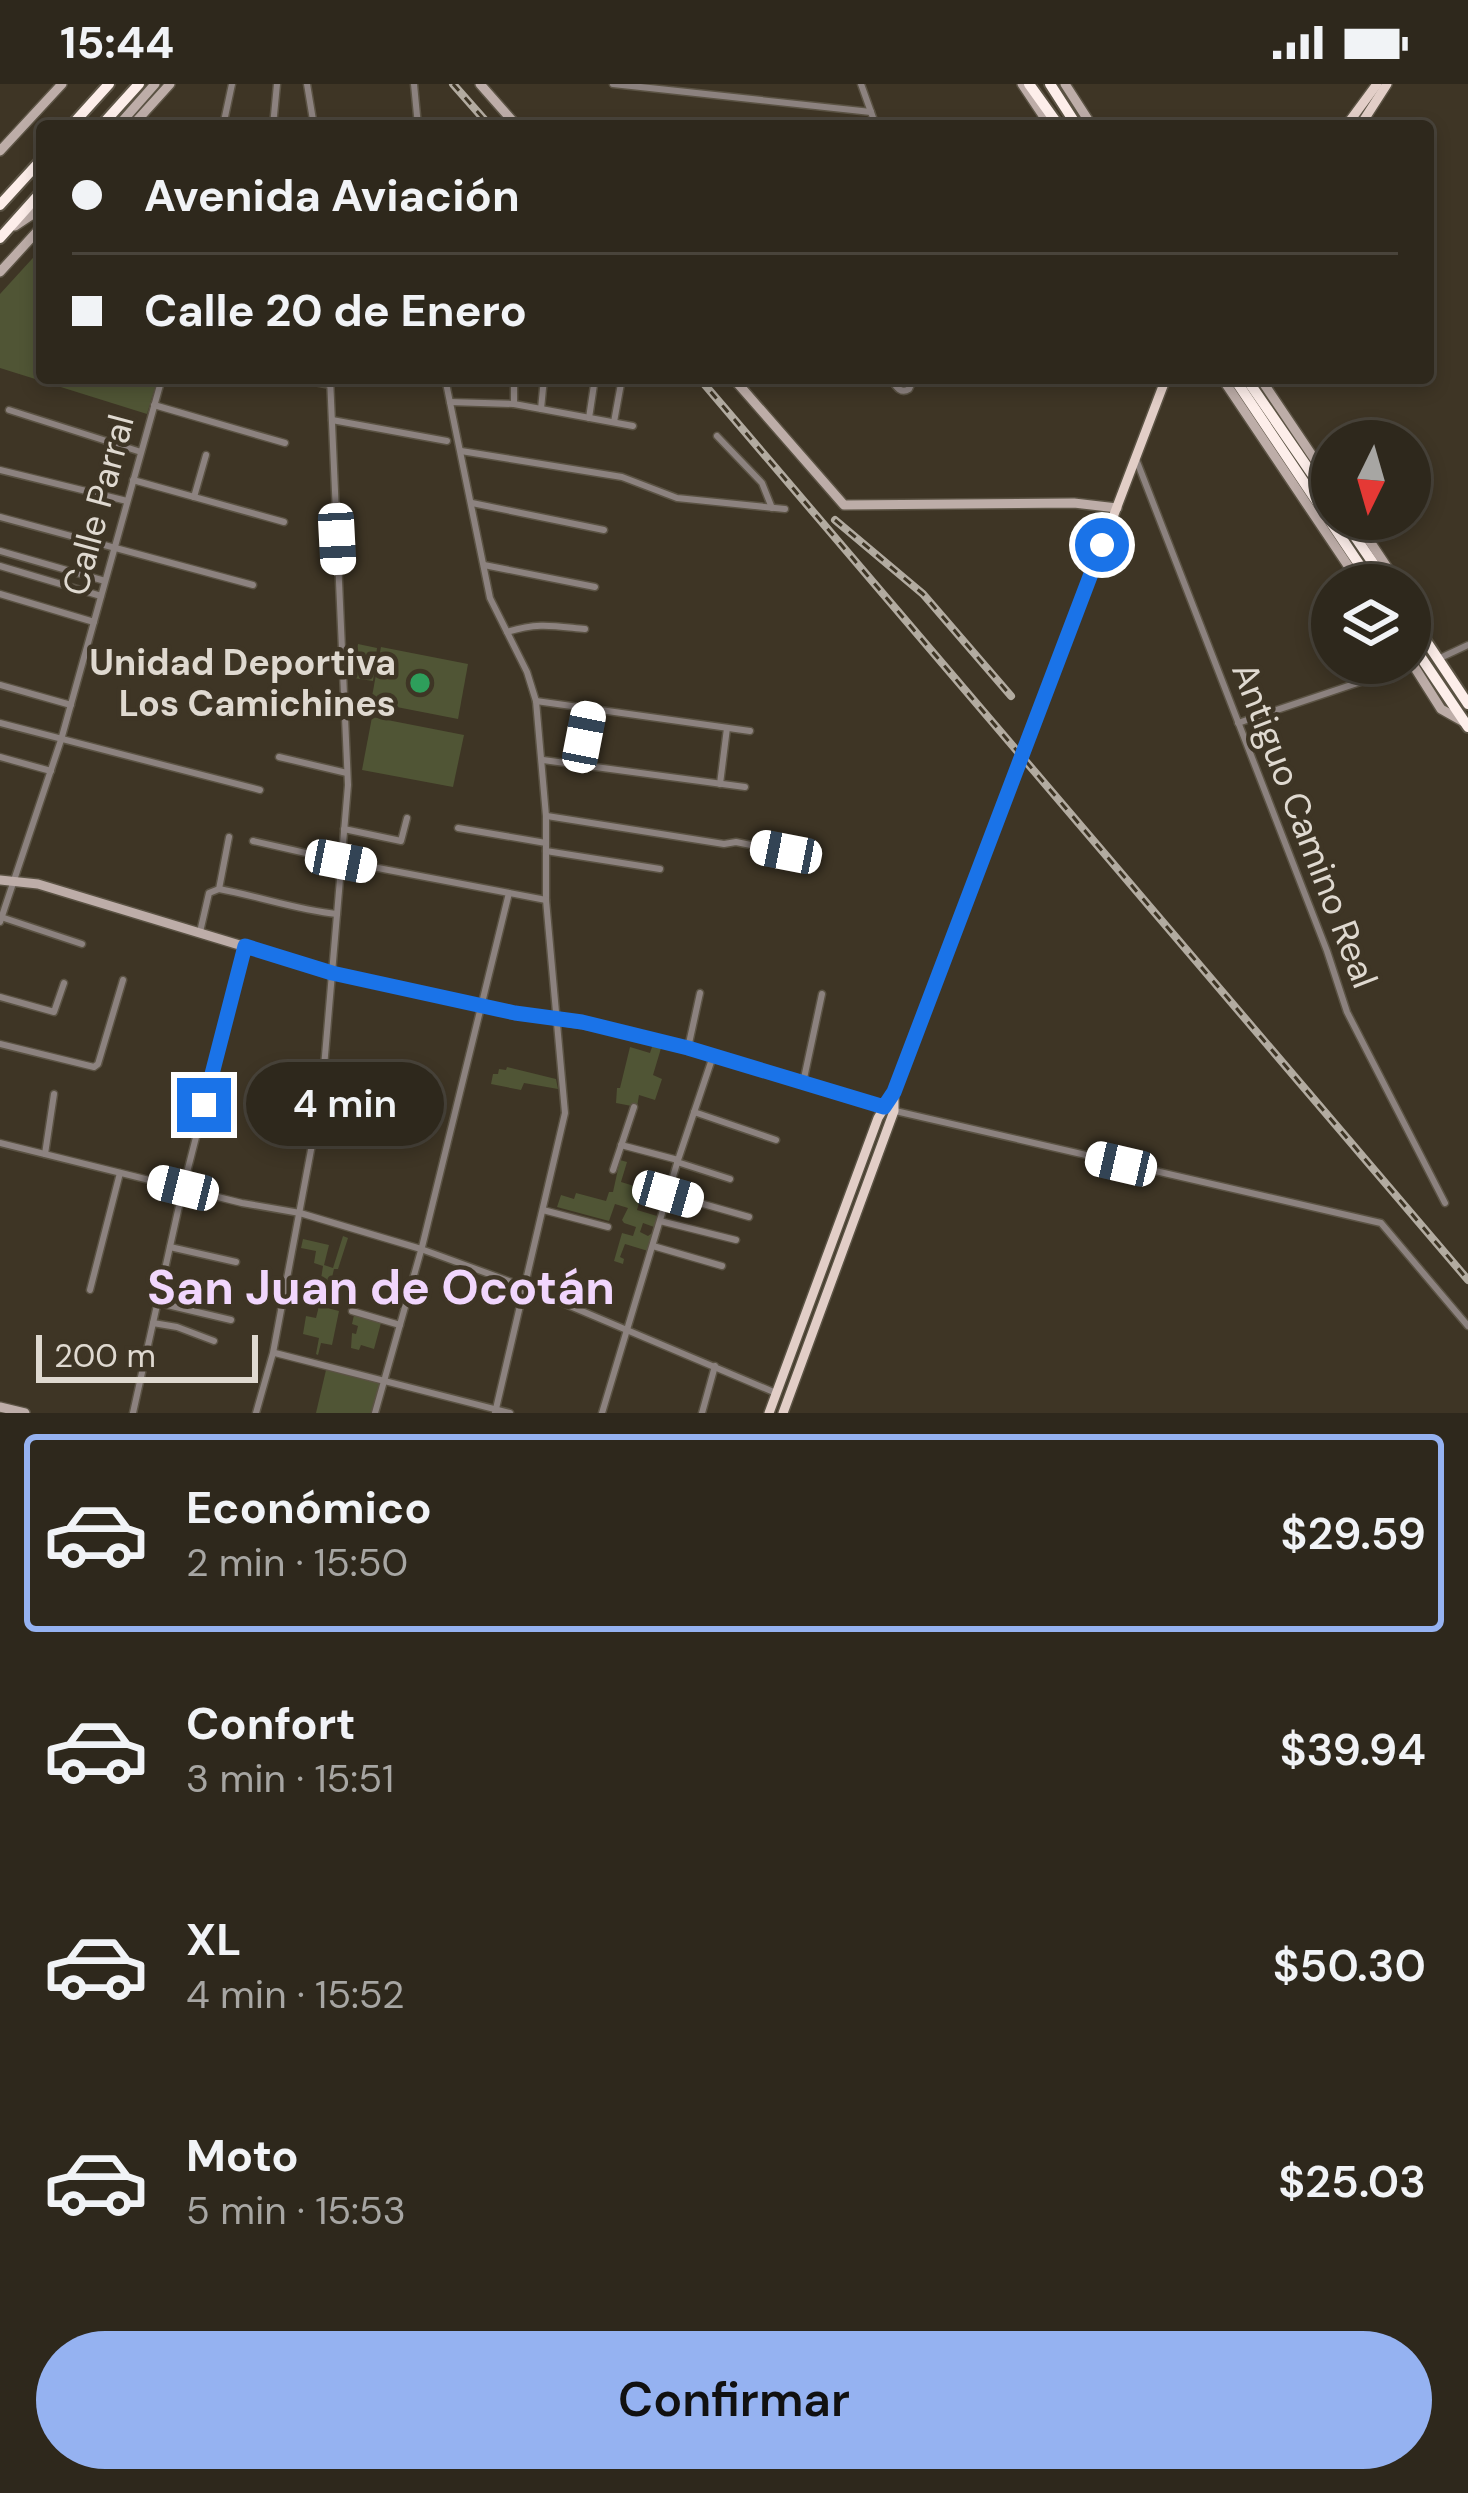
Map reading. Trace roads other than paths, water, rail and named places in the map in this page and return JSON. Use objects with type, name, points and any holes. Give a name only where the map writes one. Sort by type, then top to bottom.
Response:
[{"type":"highway","points":[[76,120],[109,84]]},
{"type":"highway","points":[[106,120],[139,84]]},
{"type":"highway","points":[[1025,84],[1050,120]]},
{"type":"highway","points":[[1050,84],[1074,120]]},
{"type":"highway","points":[[0,205],[36,166]]},
{"type":"highway","points":[[2,235],[36,198]]},
{"type":"highway","points":[[1238,384],[1358,564]]},
{"type":"highway","points":[[1250,384],[1311,472]]},
{"type":"highway","points":[[1431,648],[1468,704]]},
{"type":"highway","points":[[1431,672],[1466,725]]},
{"type":"main road","points":[[1350,120],[1377,84]]},
{"type":"main road","points":[[1364,120],[1388,84]]},
{"type":"main road","points":[[783,1413],[894,1092],[1164,384]]},
{"type":"main road","points":[[769,1413],[889,1109]]},
{"type":"street","points":[[0,151],[62,84]]},
{"type":"street","points":[[129,120],[155,84]]},
{"type":"street","points":[[134,120],[170,84]]},
{"type":"street","points":[[224,120],[232,84]]},
{"type":"street","points":[[274,120],[277,84]]},
{"type":"street","points":[[307,84],[313,120]]},
{"type":"street","points":[[414,84],[417,120]]},
{"type":"street","points":[[480,84],[512,120]]},
{"type":"street","points":[[613,84],[871,112]]},
{"type":"street","points":[[861,84],[874,120]]},
{"type":"street","points":[[1065,84],[1088,120]]},
{"type":"street","points":[[2,235],[36,212]]},
{"type":"street","points":[[0,272],[36,233]]},
{"type":"street","name":"Calle Parral","points":[[1,920],[6,880],[62,740],[160,384]]},
{"type":"street","points":[[256,1413],[274,1353],[322,1090],[344,829],[347,773],[331,384]]},
{"type":"street","points":[[446,384],[490,598],[527,672],[536,701],[546,816],[546,900],[565,1113],[495,1411]]},
{"type":"street","points":[[514,384],[514,404]]},
{"type":"street","points":[[541,409],[543,384]]},
{"type":"street","points":[[589,418],[594,384]]},
{"type":"street","points":[[614,422],[621,384]]},
{"type":"street","points":[[739,384],[844,505],[1074,503],[1117,508]]},
{"type":"street","points":[[1226,384],[1347,564]]},
{"type":"street","points":[[1264,384],[1311,454]]},
{"type":"street","points":[[450,402],[514,404],[633,426]]},
{"type":"street","points":[[154,406],[285,443]]},
{"type":"street","points":[[9,410],[141,452]]},
{"type":"street","points":[[332,420],[447,441]]},
{"type":"street","points":[[717,436],[762,483],[772,508]]},
{"type":"street","points":[[461,451],[622,477],[677,498],[785,508]]},
{"type":"street","points":[[194,497],[206,455]]},
{"type":"street","name":"Antiguo Camino Real","points":[[1135,458],[1347,1012],[1444,1203]]},
{"type":"street","points":[[0,470],[127,501]]},
{"type":"street","points":[[133,480],[284,522]]},
{"type":"street","points":[[472,503],[604,530]]},
{"type":"street","points":[[0,517],[253,585]]},
{"type":"street","points":[[0,551],[105,581]]},
{"type":"street","points":[[484,565],[595,587]]},
{"type":"street","points":[[0,566],[101,596]]},
{"type":"street","points":[[0,594],[94,622]]},
{"type":"street","points":[[507,632],[547,624],[585,628]]},
{"type":"street","points":[[1431,646],[1435,654],[1468,645]]},
{"type":"street","points":[[1238,723],[1349,684]]},
{"type":"street","points":[[1425,684],[1441,710],[1466,725]]},
{"type":"street","points":[[0,686],[71,705]]},
{"type":"street","points":[[536,701],[751,731]]},
{"type":"street","points":[[578,765],[589,709]]},
{"type":"street","points":[[0,723],[260,790]]},
{"type":"street","points":[[720,784],[727,728]]},
{"type":"street","points":[[0,757],[51,771]]},
{"type":"street","points":[[279,757],[347,773]]},
{"type":"street","points":[[543,760],[745,788]]},
{"type":"street","points":[[546,816],[786,852]]},
{"type":"street","points":[[344,829],[397,841],[404,839],[407,818]]},
{"type":"street","points":[[458,828],[660,869]]},
{"type":"street","points":[[219,889],[229,837]]},
{"type":"street","points":[[253,841],[546,900]]},
{"type":"street","points":[[6,880],[38,884],[332,973],[481,1006],[582,1022],[713,1055],[889,1109],[1381,1223],[1468,1326]]},
{"type":"street","points":[[200,932],[209,893],[219,889],[337,914]]},
{"type":"street","points":[[375,1413],[421,1249],[509,893]]},
{"type":"street","points":[[1,920],[82,944]]},
{"type":"street","points":[[133,1413],[183,1188],[245,946]]},
{"type":"street","points":[[0,1043],[94,1067],[123,980]]},
{"type":"street","points":[[0,997],[54,1012],[64,983]]},
{"type":"street","points":[[688,1048],[700,993]]},
{"type":"street","points":[[803,1083],[822,994]]},
{"type":"street","points":[[602,1413],[713,1055]]},
{"type":"street","points":[[322,1090],[383,1098],[400,1071],[412,1071]]},
{"type":"street","points":[[45,1154],[54,1094]]},
{"type":"street","points":[[614,1170],[634,1107]]},
{"type":"street","points":[[694,1112],[776,1140]]},
{"type":"street","points":[[0,1144],[299,1214],[421,1249],[526,1287],[776,1394]]},
{"type":"street","points":[[621,1145],[730,1179]]},
{"type":"street","points":[[90,1290],[120,1173]]},
{"type":"street","points":[[668,1194],[749,1217]]},
{"type":"street","points":[[544,1210],[608,1227]]},
{"type":"street","points":[[660,1221],[736,1240]]},
{"type":"street","points":[[653,1246],[722,1266]]},
{"type":"street","points":[[170,1247],[236,1262]]},
{"type":"street","points":[[158,1303],[231,1320]]},
{"type":"street","points":[[352,1311],[400,1324]]},
{"type":"street","points":[[153,1323],[214,1341]]},
{"type":"street","points":[[274,1353],[510,1413]]},
{"type":"street","points":[[702,1413],[715,1366]]},
{"type":"street","points":[[0,1407],[25,1413]]},
{"type":"railway","points":[[453,84],[485,120]]},
{"type":"railway","points":[[704,384],[1468,1280]]},
{"type":"railway","points":[[835,520],[923,594],[1011,696]]},
{"type":"place","name":"Unidad Deportiva Los Camichines","points":[[420,683]]},
{"type":"district","name":"San Juan de Ocotán","points":[[381,1287]]}]
